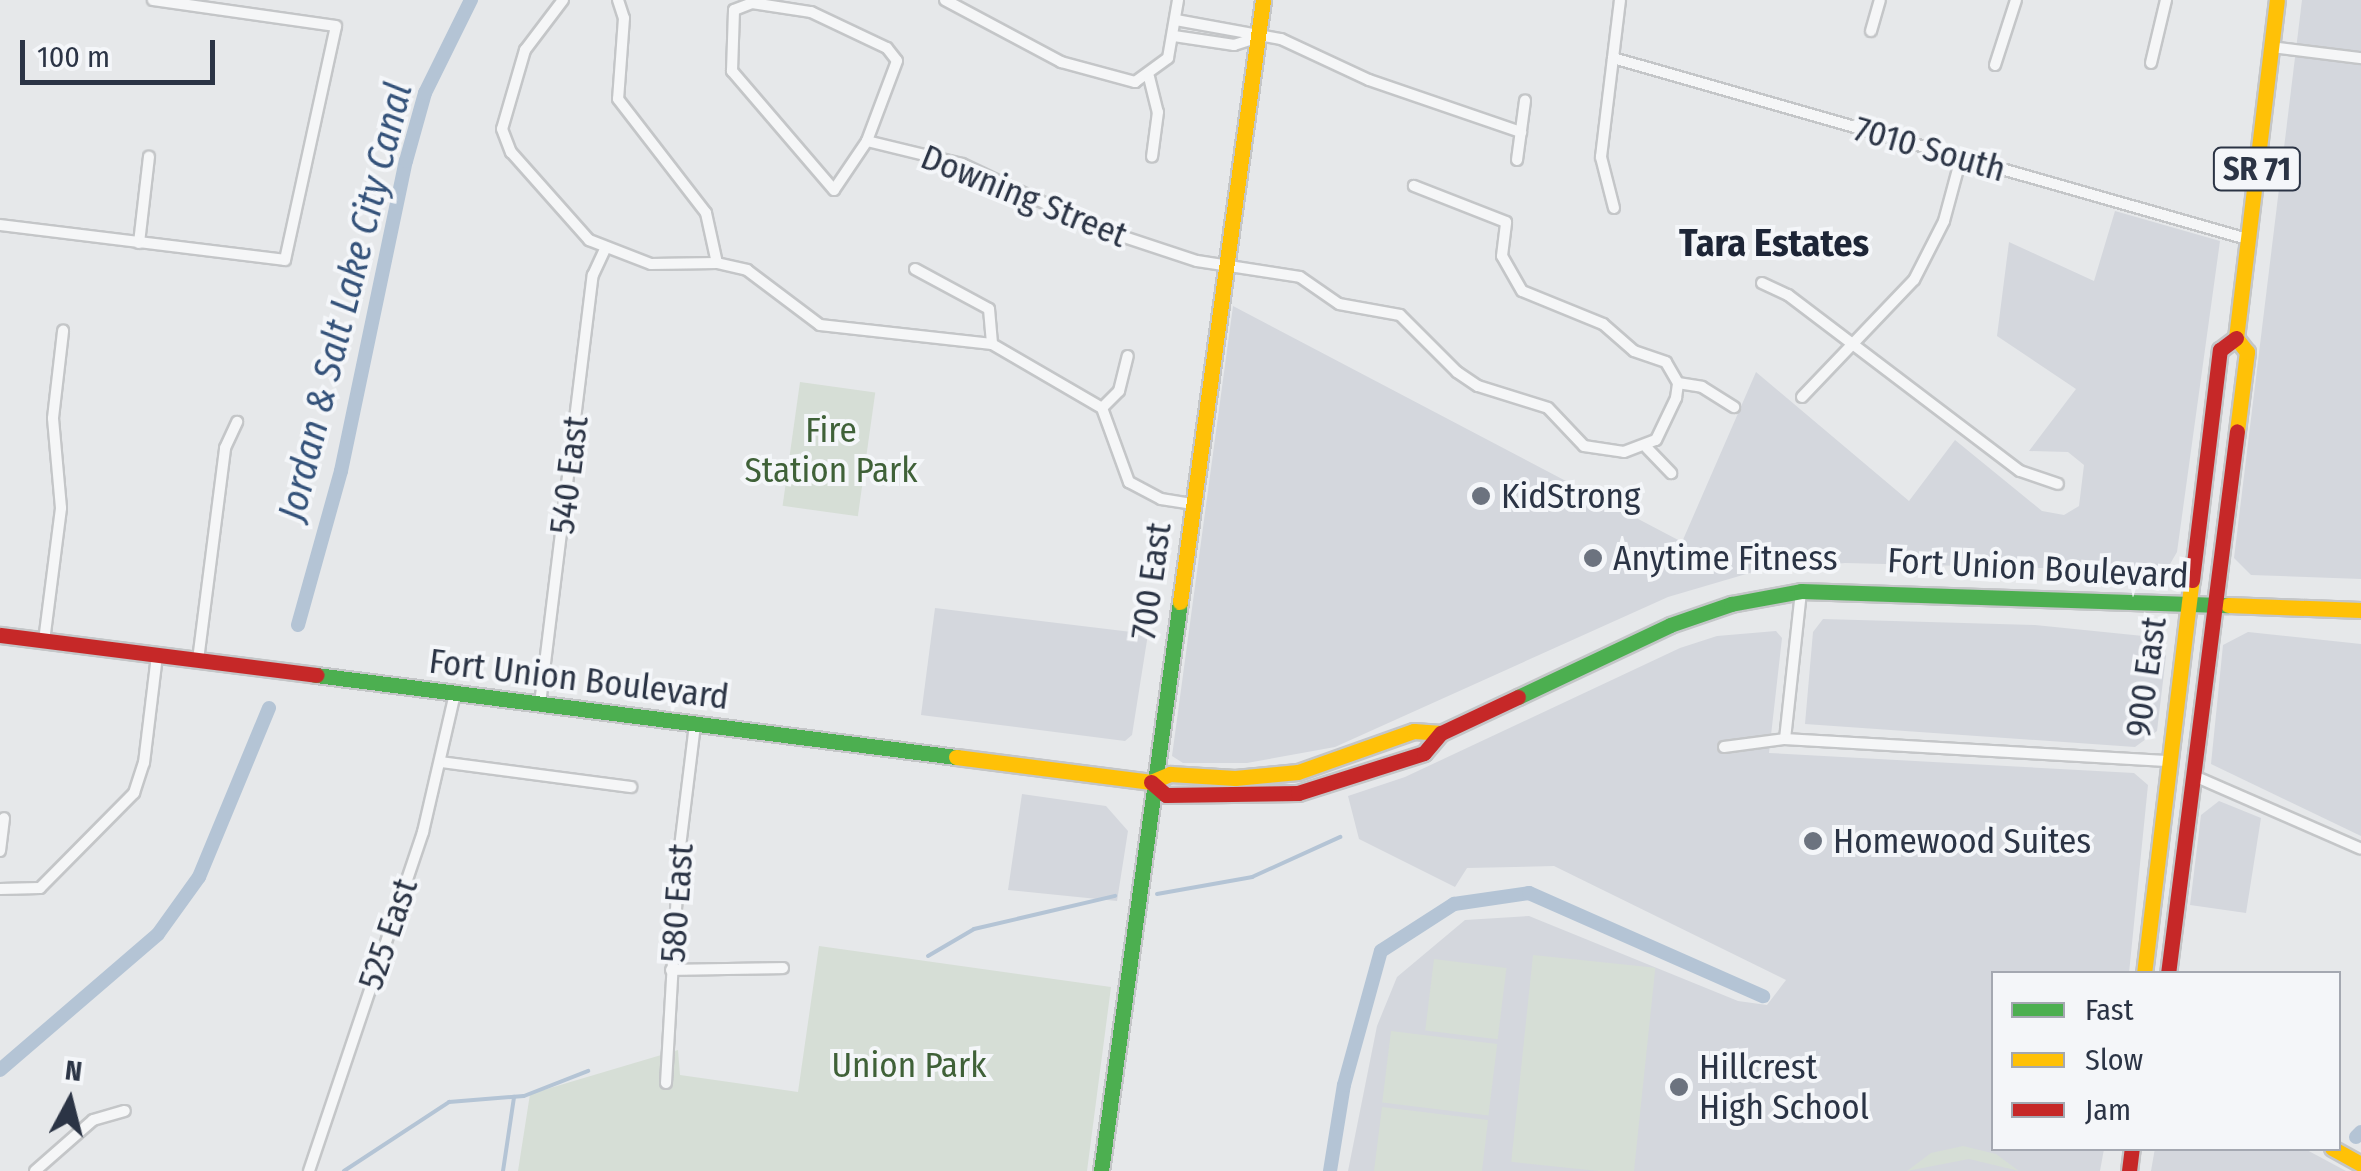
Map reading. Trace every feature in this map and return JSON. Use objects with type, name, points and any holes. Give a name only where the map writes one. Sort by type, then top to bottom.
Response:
[{"type":"main road","name":"700 East","points":[[1101,1171],[1151,782],[1263,0]]},
{"type":"main road","name":"900 East","points":[[2168,971],[2247,352],[2236,338],[2277,0]]},
{"type":"main road","name":"900 East","points":[[2144,971],[2165,761],[2220,350],[2236,338]]},
{"type":"main road","name":"Fort Union Boulevard","points":[[1151,782],[1166,795],[1195,798],[1298,793],[1424,754],[1441,733],[1670,625],[1801,591],[2361,610]]},
{"type":"main road","name":"Fort Union Boulevard","points":[[0,635],[1151,782],[1170,774],[1235,778],[1298,772],[1414,731],[1441,733]]},
{"type":"main road","points":[[2337,1151],[2361,1164]]},
{"type":"street","points":[[0,226],[285,260],[336,26],[152,0]]},
{"type":"street","points":[[562,0],[525,50],[502,129],[527,171],[576,228],[605,249],[651,264],[717,263],[761,277],[793,310],[820,325],[992,344],[1102,408],[1129,482],[1161,499],[1192,504]]},
{"type":"street","points":[[618,0],[624,18],[618,99],[706,214],[717,263]]},
{"type":"street","points":[[945,0],[1091,74],[1122,82],[1149,77],[1168,58],[1178,0]]},
{"type":"street","points":[[1614,208],[1600,170],[1620,0]]},
{"type":"street","points":[[1871,31],[1880,0]]},
{"type":"street","points":[[1995,65],[2016,0]]},
{"type":"street","points":[[2151,62],[2166,0]]},
{"type":"street","points":[[737,4],[804,10],[893,54],[896,78],[867,141],[842,186],[826,187],[732,70],[737,4]]},
{"type":"street","points":[[1176,20],[1281,39],[1369,80],[1521,132]]},
{"type":"street","points":[[1174,36],[1234,45],[1258,37]]},
{"type":"street","points":[[2272,47],[2361,58]]},
{"type":"street","name":"7010 South","points":[[1613,58],[2247,239]]},
{"type":"street","points":[[1149,77],[1158,112],[1152,156]]},
{"type":"street","points":[[1517,160],[1525,101]]},
{"type":"street","name":"Downing Street","points":[[867,141],[962,164],[1097,228],[1225,267],[1284,273],[1339,304],[1400,315],[1457,372],[1478,386],[1548,408],[1584,446],[1624,452],[1647,448]]},
{"type":"street","points":[[139,243],[149,158]]},
{"type":"street","points":[[1802,397],[1850,342],[1914,280],[1944,222],[1961,158]]},
{"type":"street","points":[[1414,186],[1506,222],[1502,256],[1522,291],[1603,324],[1634,351],[1666,362],[1678,383],[1661,432],[1647,448],[1672,473]]},
{"type":"street","name":"540 East","points":[[540,704],[593,275],[605,249]]},
{"type":"street","points":[[915,269],[988,309],[992,344]]},
{"type":"street","points":[[1762,283],[1788,295],[2020,470],[2058,484]]},
{"type":"street","points":[[44,641],[61,508],[53,418],[62,331]]},
{"type":"street","points":[[1102,408],[1119,391],[1128,356]]},
{"type":"street","points":[[1678,383],[1702,387],[1734,407]]},
{"type":"street","points":[[198,660],[225,448],[236,422]]},
{"type":"street","points":[[1785,739],[1801,591]]},
{"type":"street","points":[[0,888],[40,888],[134,793],[144,762],[157,655]]},
{"type":"street","name":"525 East","points":[[309,1171],[441,762],[454,693]]},
{"type":"street","name":"580 East","points":[[666,1083],[672,970],[695,724]]},
{"type":"street","points":[[1724,747],[1785,739],[2165,761]]},
{"type":"street","points":[[441,762],[631,787]]},
{"type":"street","points":[[2192,775],[2361,849]]},
{"type":"street","points":[[0,851],[4,818]]},
{"type":"street","points":[[672,970],[783,968]]},
{"type":"street","points":[[35,1171],[93,1120],[126,1111]]},
{"type":"shaded area","points":[[2302,0],[2361,0],[2361,579],[2251,575],[2234,558]]},
{"type":"shaded area","points":[[2115,211],[2220,241],[2177,552],[2166,571],[1845,563],[1753,572],[1668,597],[1335,747],[1247,763],[1183,763],[1172,756],[1233,306],[1682,542],[1756,372],[1909,501],[1955,440],[2042,511],[2064,515],[2079,506],[2084,465],[2068,452],[2029,451],[2076,389],[1997,336],[2009,242],[2094,281]]},
{"type":"shaded area","points":[[935,608],[1148,634],[1132,735],[1125,741],[921,715]]},
{"type":"shaded area","points":[[1823,619],[2035,625],[2153,637],[2166,656],[2157,731],[2135,747],[1805,724],[1813,632]]},
{"type":"shaded area","points":[[1776,631],[1782,638],[1769,753],[2134,773],[2148,785],[2129,971],[1991,971],[1991,1151],[2104,1151],[2100,1171],[1348,1171],[1377,1026],[1397,977],[1465,920],[1529,916],[1738,1001],[1767,1005],[1786,980],[1554,866],[1467,868],[1455,887],[1359,839],[1348,796],[1405,777],[1680,648],[1717,636]]},
{"type":"shaded area","points":[[2248,632],[2361,644],[2361,836],[2211,764],[2223,645]]},
{"type":"shaded area","points":[[1022,794],[1106,806],[1128,831],[1117,901],[1008,890]]},
{"type":"shaded area","points":[[2219,801],[2261,818],[2246,913],[2190,905],[2201,815]]},
{"type":"shaded area","points":[[2154,1151],[2309,1151],[2346,1171],[2151,1171]]},
{"type":"green space","name":"Fire Station Park","points":[[800,382],[875,393],[858,516],[783,506]]},
{"type":"green space","name":"Union Park","points":[[819,946],[1111,987],[1087,1171],[518,1171],[530,1094],[678,1050],[680,1075],[798,1092]]},
{"type":"green space","points":[[1533,955],[1655,968],[1634,1171],[1511,1162]]},
{"type":"green space","points":[[1434,959],[1506,968],[1498,1039],[1425,1030]]},
{"type":"green space","points":[[1391,1031],[1497,1044],[1488,1116],[1382,1102]]},
{"type":"green space","points":[[1382,1107],[1488,1120],[1482,1171],[1374,1171]]},
{"type":"green space","points":[[1963,1146],[1996,1154],[2019,1171],[1969,1159],[1907,1171],[1931,1153]]},
{"type":"waterway","name":"Jordan & Salt Lake City Canal","points":[[298,625],[341,471],[406,161],[425,93],[471,0]]},
{"type":"waterway","name":"Jordan & Salt Lake City Canal","points":[[0,1070],[158,934],[199,877],[269,708]]},
{"type":"waterway","points":[[1157,894],[1252,877],[1340,837]]},
{"type":"waterway","points":[[1330,1171],[1344,1085],[1381,951],[1454,904],[1529,893],[1763,996]]},
{"type":"waterway","points":[[928,956],[974,929],[1115,896]]},
{"type":"waterway","points":[[344,1171],[449,1102],[524,1096],[588,1071]]},
{"type":"waterway","points":[[503,1171],[514,1097]]},
{"type":"waterway","points":[[2356,1137],[2361,1132]]},
{"type":"traffic: fast","points":[[1518,697],[1670,625],[1731,604],[1801,591],[2228,605]]},
{"type":"traffic: fast","points":[[1101,1171],[1180,602]]},
{"type":"traffic: fast","points":[[316,675],[956,757]]},
{"type":"traffic: slow","points":[[1180,602],[1263,0]]},
{"type":"traffic: slow","points":[[2237,431],[2247,352],[2236,338],[2277,0]]},
{"type":"traffic: slow","points":[[2144,971],[2192,580]]},
{"type":"traffic: slow","points":[[2228,605],[2361,610]]},
{"type":"traffic: slow","points":[[956,757],[1151,782],[1170,774],[1235,778],[1298,772],[1414,731],[1441,733]]},
{"type":"traffic: slow","points":[[2337,1151],[2361,1164]]},
{"type":"traffic: jam","points":[[2192,580],[2220,350],[2236,338]]},
{"type":"traffic: jam","points":[[2168,971],[2237,431]]},
{"type":"traffic: jam","points":[[0,635],[316,675]]},
{"type":"traffic: jam","points":[[1151,782],[1166,795],[1298,793],[1424,753],[1441,733],[1518,697]]},
{"type":"traffic: jam","points":[[2129,1171],[2132,1151]]},
{"type":"place","name":"KidStrong","points":[[1481,496]]},
{"type":"place","name":"Anytime Fitness","points":[[1593,558]]},
{"type":"place","name":"Homewood Suites","points":[[1813,841]]},
{"type":"place","name":"Hillcrest High School","points":[[1679,1087]]},
{"type":"district","name":"Tara Estates","points":[[1774,244]]}]
